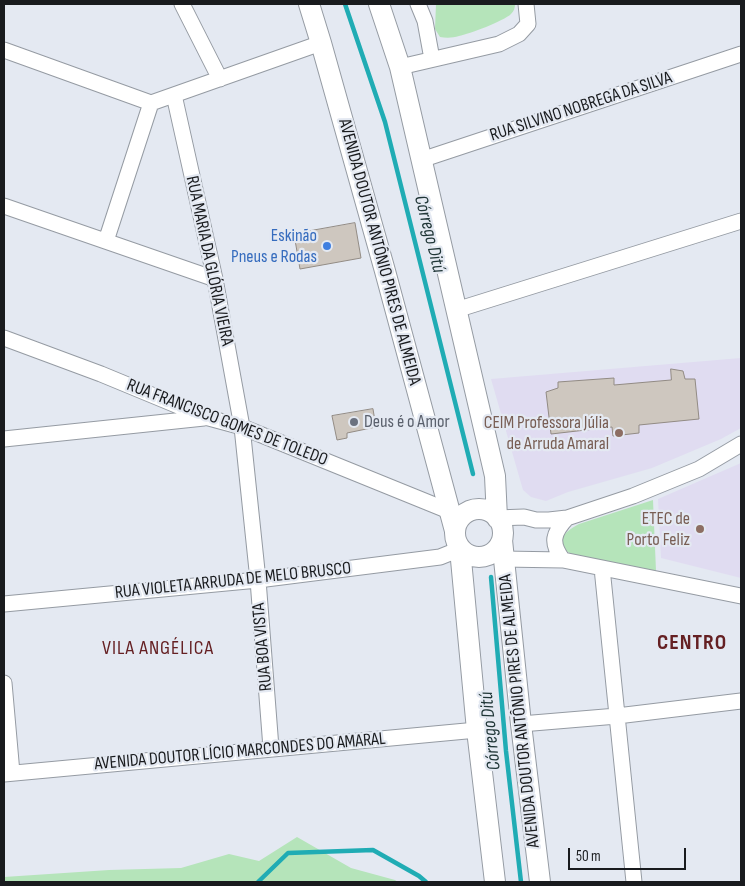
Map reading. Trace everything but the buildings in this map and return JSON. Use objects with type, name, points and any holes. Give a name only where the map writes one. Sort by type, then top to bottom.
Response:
[{"type":"main road","name":"AVENIDA DOUTOR ANTÔNIO PIRES DE ALMEIDA","points":[[308,4],[321,43],[458,540],[477,730],[495,882]]},
{"type":"main road","points":[[380,4],[400,67],[495,476],[497,518]]},
{"type":"main road","points":[[480,509],[487,510],[497,518],[502,527],[502,549],[497,549],[483,556],[467,554],[458,540],[456,526],[459,519],[472,510],[480,509]]},
{"type":"main road","name":"AVENIDA DOUTOR ANTÔNIO PIRES DE ALMEIDA","points":[[502,549],[540,882]]},
{"type":"street","points":[[182,4],[220,78]]},
{"type":"street","points":[[418,4],[425,22],[432,59]]},
{"type":"street","points":[[400,67],[499,44],[519,34],[528,24],[526,4]]},
{"type":"street","points":[[4,51],[151,103],[321,43]]},
{"type":"street","name":"RUA SILVINO NOBREGA DA SILVA","points":[[421,160],[741,54]]},
{"type":"street","name":"RUA MARIA DA GLÓRIA VIEIRA","points":[[174,95],[215,279],[242,427]]},
{"type":"street","points":[[106,241],[151,103]]},
{"type":"street","points":[[4,206],[215,279]]},
{"type":"street","points":[[456,310],[741,221]]},
{"type":"street","name":"RUA FRANCISCO GOMES DE TOLEDO","points":[[4,338],[101,374],[205,417],[242,427],[449,511]]},
{"type":"street","points":[[4,439],[205,417]]},
{"type":"street","name":"RUA BOA VISTA","points":[[242,427],[258,580],[271,748]]},
{"type":"street","points":[[497,518],[524,517],[536,520],[567,518],[633,496],[698,470],[741,444]]},
{"type":"street","points":[[563,560],[557,552],[554,543],[560,525],[567,518]]},
{"type":"street","name":"RUA VIOLETA ARRUDA DE MELO BRUSCO","points":[[4,604],[258,580],[440,557],[458,540]]},
{"type":"street","points":[[502,549],[741,596]]},
{"type":"street","points":[[602,568],[634,882]]},
{"type":"street","points":[[4,684],[8,774]]},
{"type":"street","points":[[521,724],[617,716],[741,701]]},
{"type":"street","name":"AVENIDA DOUTOR LÍCIO MARCONDES DO AMARAL","points":[[8,774],[477,730]]},
{"type":"shaded area","name":"CEIM Professora Júlia de Arruda Amaral","points":[[741,358],[741,428],[721,439],[652,468],[568,492],[546,501],[531,497],[523,490],[491,379]]},
{"type":"shaded area","name":"ETEC de Porto Feliz","points":[[741,463],[741,578],[661,558],[658,499]]},
{"type":"green space","points":[[436,4],[515,4],[512,13],[501,20],[470,33],[447,38],[440,37],[435,29]]},
{"type":"green space","points":[[653,500],[656,571],[571,554],[565,550],[561,540],[570,529],[579,524]]},
{"type":"green space","points":[[297,837],[351,868],[398,882],[4,882],[4,877],[109,870],[181,868],[229,854],[259,861]]},
{"type":"waterway","name":"Córrego Ditú","points":[[345,4],[385,122],[473,474]]},
{"type":"waterway","name":"Córrego Ditú","points":[[491,577],[506,751],[521,882]]},
{"type":"waterway","points":[[258,882],[288,853],[373,850],[419,876],[426,882]]},
{"type":"place","name":"Eskinão Pneus e Rodas","points":[[327,246]]},
{"type":"place","name":"Deus é o Amor","points":[[354,422]]},
{"type":"place","name":"CEIM Professora Júlia de Arruda Amaral","points":[[619,433]]},
{"type":"place","name":"ETEC de Porto Feliz","points":[[700,529]]},
{"type":"district","name":"CENTRO","points":[[692,643]]},
{"type":"district","name":"VILA ANGÉLICA","points":[[158,649]]}]
